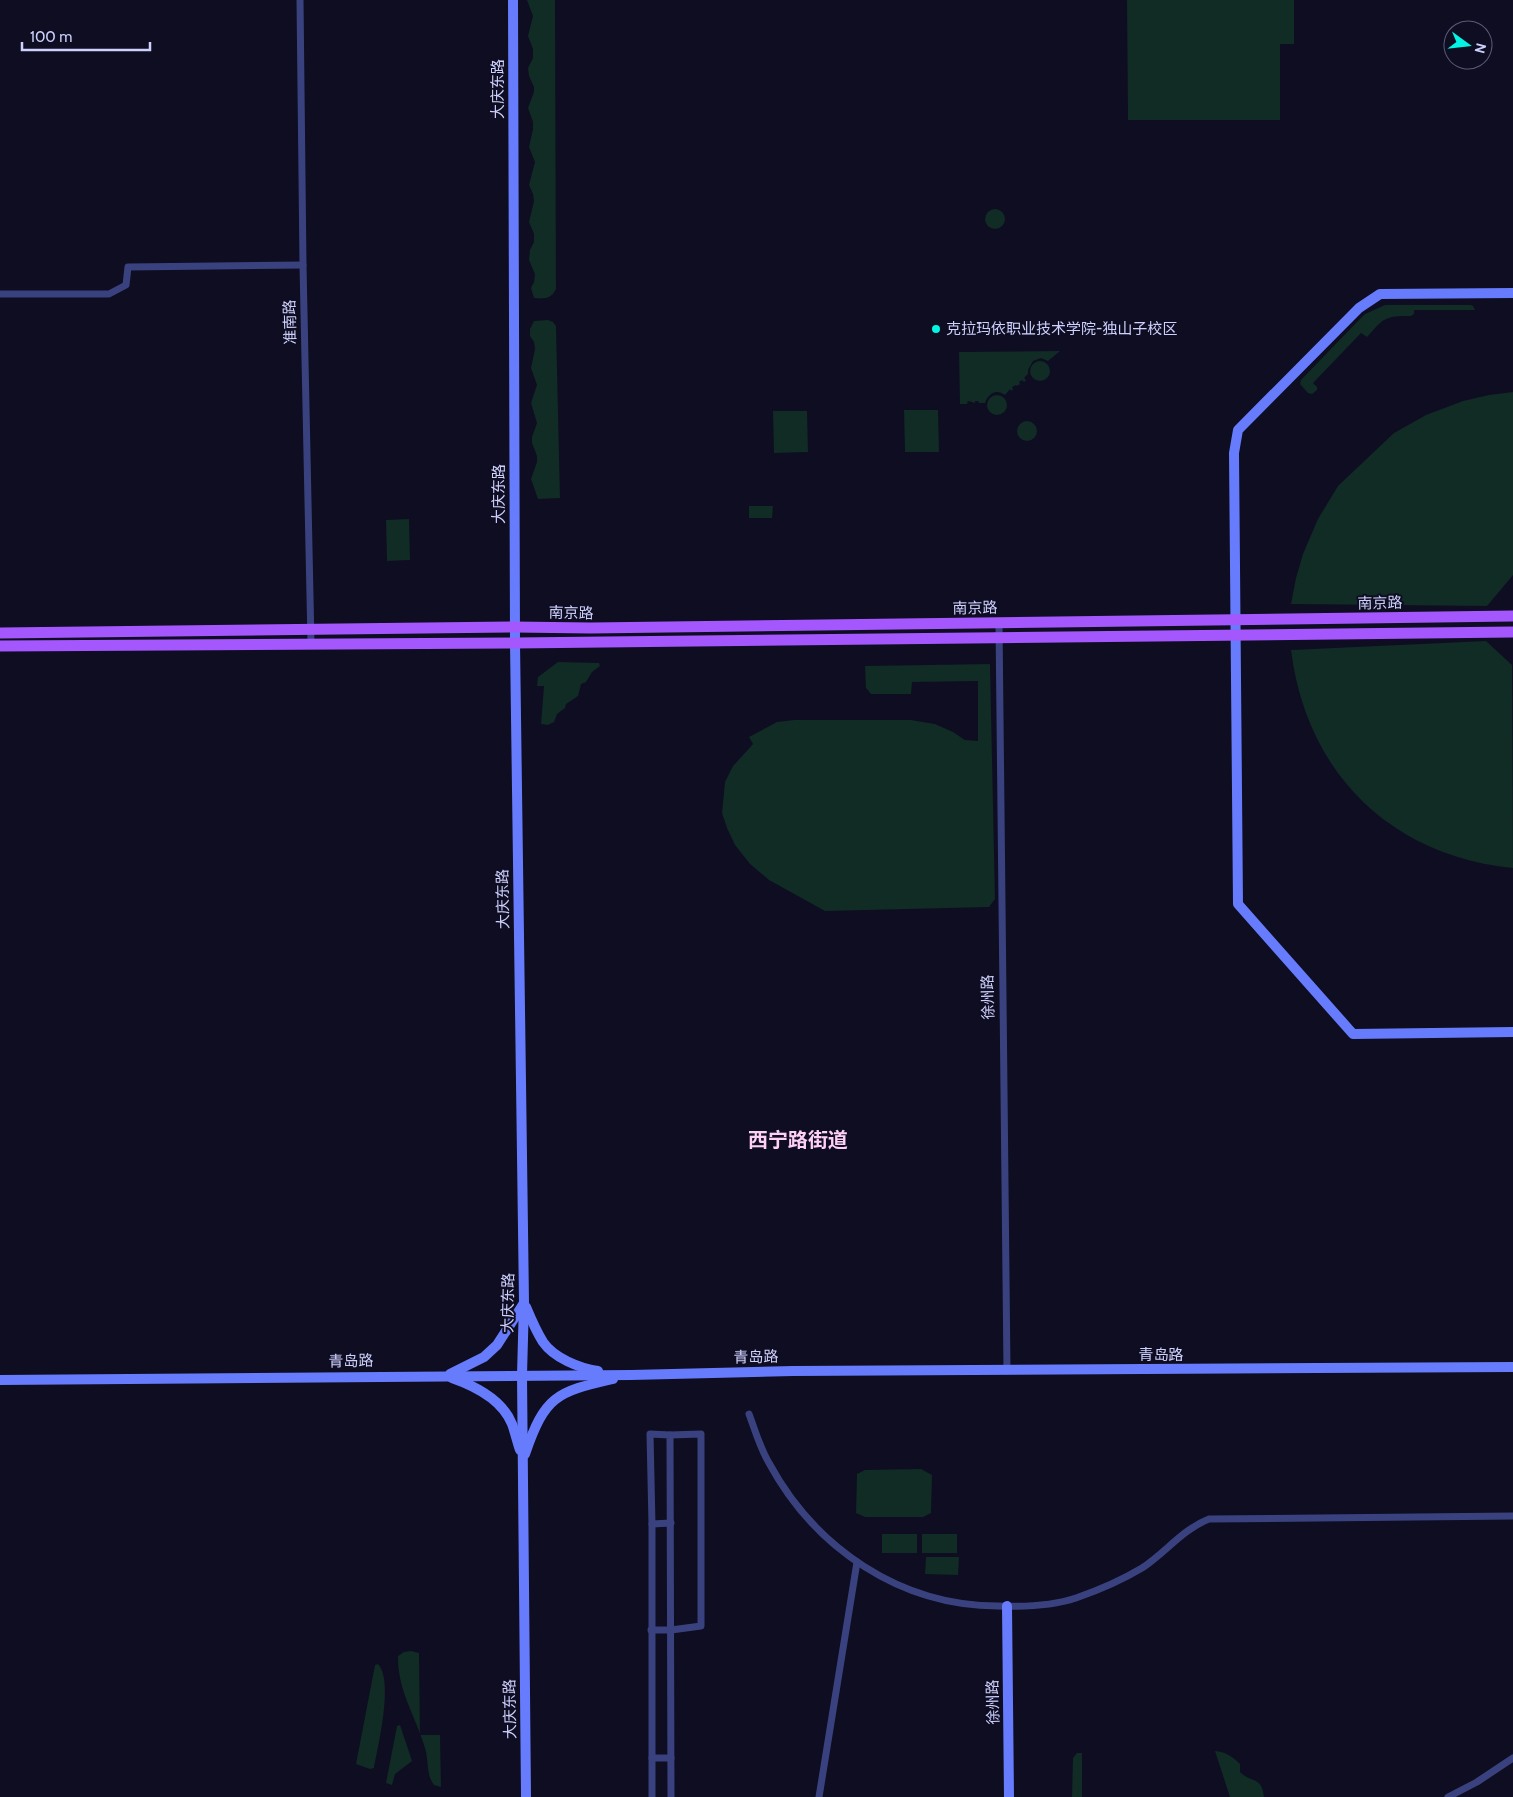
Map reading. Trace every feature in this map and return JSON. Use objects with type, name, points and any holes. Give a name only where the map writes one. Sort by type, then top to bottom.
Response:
[{"type":"main road","name":"南京路","points":[[0,634],[1513,616]]},
{"type":"main road","name":"南京路","points":[[0,646],[515,643],[1513,632]]},
{"type":"street","name":"准南路","points":[[300,0],[303,265],[311,643]]},
{"type":"street","name":"大庆东路","points":[[513,0],[514,627],[524,1302],[522,1374],[526,1797]]},
{"type":"street","points":[[0,294],[109,294],[126,285],[128,267],[303,265]]},
{"type":"street","points":[[1513,293],[1380,294],[1359,308],[1238,430],[1234,453],[1238,904],[1353,1034],[1513,1032]]},
{"type":"street","name":"徐州路","points":[[999,623],[1007,1371]]},
{"type":"street","points":[[524,1302],[544,1344],[556,1355],[573,1364],[594,1370],[631,1375]]},
{"type":"street","points":[[446,1375],[484,1357],[497,1345],[524,1302]]},
{"type":"street","name":"青岛路","points":[[0,1380],[522,1374],[631,1375],[793,1371],[1513,1366]]},
{"type":"street","points":[[446,1375],[467,1383],[490,1397],[500,1406],[511,1422],[523,1461]]},
{"type":"street","points":[[523,1461],[542,1413],[555,1399],[570,1390],[631,1375]]},
{"type":"street","points":[[748,1414],[768,1462],[790,1498],[815,1528],[845,1554],[878,1576],[915,1593],[950,1602],[983,1606],[1007,1606],[1048,1604],[1075,1598],[1113,1583],[1142,1568],[1173,1545],[1196,1524],[1209,1519],[1513,1516]]},
{"type":"street","points":[[651,1630],[672,1630],[702,1626],[701,1434],[650,1434],[652,1524],[651,1630],[652,1797]]},
{"type":"street","points":[[670,1435],[671,1797]]},
{"type":"street","points":[[652,1524],[671,1523]]},
{"type":"street","points":[[819,1797],[857,1562]]},
{"type":"street","name":"徐州路","points":[[1007,1606],[1009,1797]]},
{"type":"street","points":[[652,1758],[671,1758]]},
{"type":"street","points":[[1448,1797],[1477,1782],[1513,1758]]},
{"type":"green space","points":[[527,0],[555,0],[556,289],[547,298],[534,298],[531,288],[535,274],[529,260],[530,250],[534,242],[534,234],[529,222],[534,201],[529,185],[535,162],[529,147],[533,122],[528,108],[534,87],[528,68],[533,58],[533,49],[528,36],[533,16]]},
{"type":"green space","points":[[1127,0],[1294,0],[1294,44],[1280,44],[1280,120],[1128,120]]},
{"type":"green space","points":[[995,209],[1002,212],[1005,219],[1002,226],[995,229],[988,226],[985,219],[988,212]]},
{"type":"green space","points":[[1385,305],[1471,305],[1475,310],[1414,310],[1414,314],[1411,316],[1385,319],[1367,337],[1361,333],[1313,383],[1317,390],[1312,394],[1308,393],[1300,384],[1301,380],[1365,314]]},
{"type":"green space","points":[[548,320],[556,326],[560,498],[538,499],[531,479],[537,462],[532,437],[537,423],[531,403],[537,385],[531,368],[535,349],[534,342],[530,336],[530,329],[534,321]]},
{"type":"green space","points":[[1060,351],[1048,361],[1041,358],[1033,361],[1028,374],[1024,378],[1026,380],[1024,382],[1022,380],[1019,382],[1020,384],[1012,387],[1013,389],[1011,391],[1010,389],[1005,395],[996,392],[988,397],[985,403],[968,401],[967,404],[960,404],[959,352]]},
{"type":"green space","points":[[1040,361],[1047,364],[1050,371],[1047,378],[1040,381],[1033,378],[1030,371],[1033,364]]},
{"type":"green space","points":[[1513,392],[1513,575],[1487,606],[1291,604],[1303,554],[1318,519],[1338,486],[1394,433],[1426,415],[1463,401]]},
{"type":"green space","points":[[997,395],[1004,398],[1007,405],[1004,412],[997,415],[990,412],[987,405],[990,398]]},
{"type":"green space","points":[[904,410],[938,410],[939,452],[905,452]]},
{"type":"green space","points":[[773,411],[807,411],[808,452],[774,453]]},
{"type":"green space","points":[[1027,421],[1034,424],[1037,431],[1034,438],[1027,441],[1020,438],[1017,431],[1020,424]]},
{"type":"green space","points":[[749,506],[773,506],[772,518],[749,518]]},
{"type":"green space","points":[[409,519],[410,560],[387,561],[386,520]]},
{"type":"green space","points":[[1486,641],[1512,665],[1513,868],[1469,860],[1429,846],[1393,826],[1361,800],[1335,769],[1315,734],[1300,694],[1291,650]]},
{"type":"green space","points":[[558,662],[599,663],[600,666],[592,672],[586,682],[581,684],[578,696],[566,704],[565,708],[557,714],[554,722],[548,725],[541,724],[544,686],[537,686],[538,677]]},
{"type":"green space","points":[[990,664],[995,899],[989,907],[825,911],[769,880],[750,864],[735,845],[722,813],[725,782],[733,766],[753,744],[749,737],[777,722],[794,720],[911,720],[935,724],[965,740],[978,741],[978,681],[912,682],[911,694],[871,694],[866,688],[865,666]]},
{"type":"green space","points":[[921,1469],[932,1475],[931,1513],[923,1517],[865,1517],[856,1513],[857,1474],[865,1470]]},
{"type":"green space","points":[[882,1534],[917,1534],[917,1553],[882,1553]]},
{"type":"green space","points":[[922,1534],[957,1534],[957,1553],[922,1553]]},
{"type":"green space","points":[[926,1557],[959,1557],[958,1575],[925,1574]]},
{"type":"green space","points":[[404,1652],[419,1653],[420,1733],[404,1692],[399,1668],[398,1656]]},
{"type":"green space","points":[[378,1664],[383,1672],[385,1699],[374,1768],[370,1769],[356,1764],[375,1665]]},
{"type":"green space","points":[[400,1725],[412,1761],[395,1774],[392,1785],[386,1783],[397,1726]]},
{"type":"green space","points":[[421,1735],[440,1735],[441,1787],[434,1785],[431,1781]]},
{"type":"green space","points":[[1215,1751],[1226,1753],[1237,1761],[1240,1764],[1240,1772],[1261,1786],[1264,1797],[1230,1797]]},
{"type":"green space","points":[[1077,1753],[1082,1753],[1082,1797],[1072,1797],[1073,1758]]},
{"type":"place","name":"克拉玛依职业技术学院-独山子校区","points":[[936,329]]},
{"type":"district","name":"西宁路街道","points":[[798,1140]]}]
